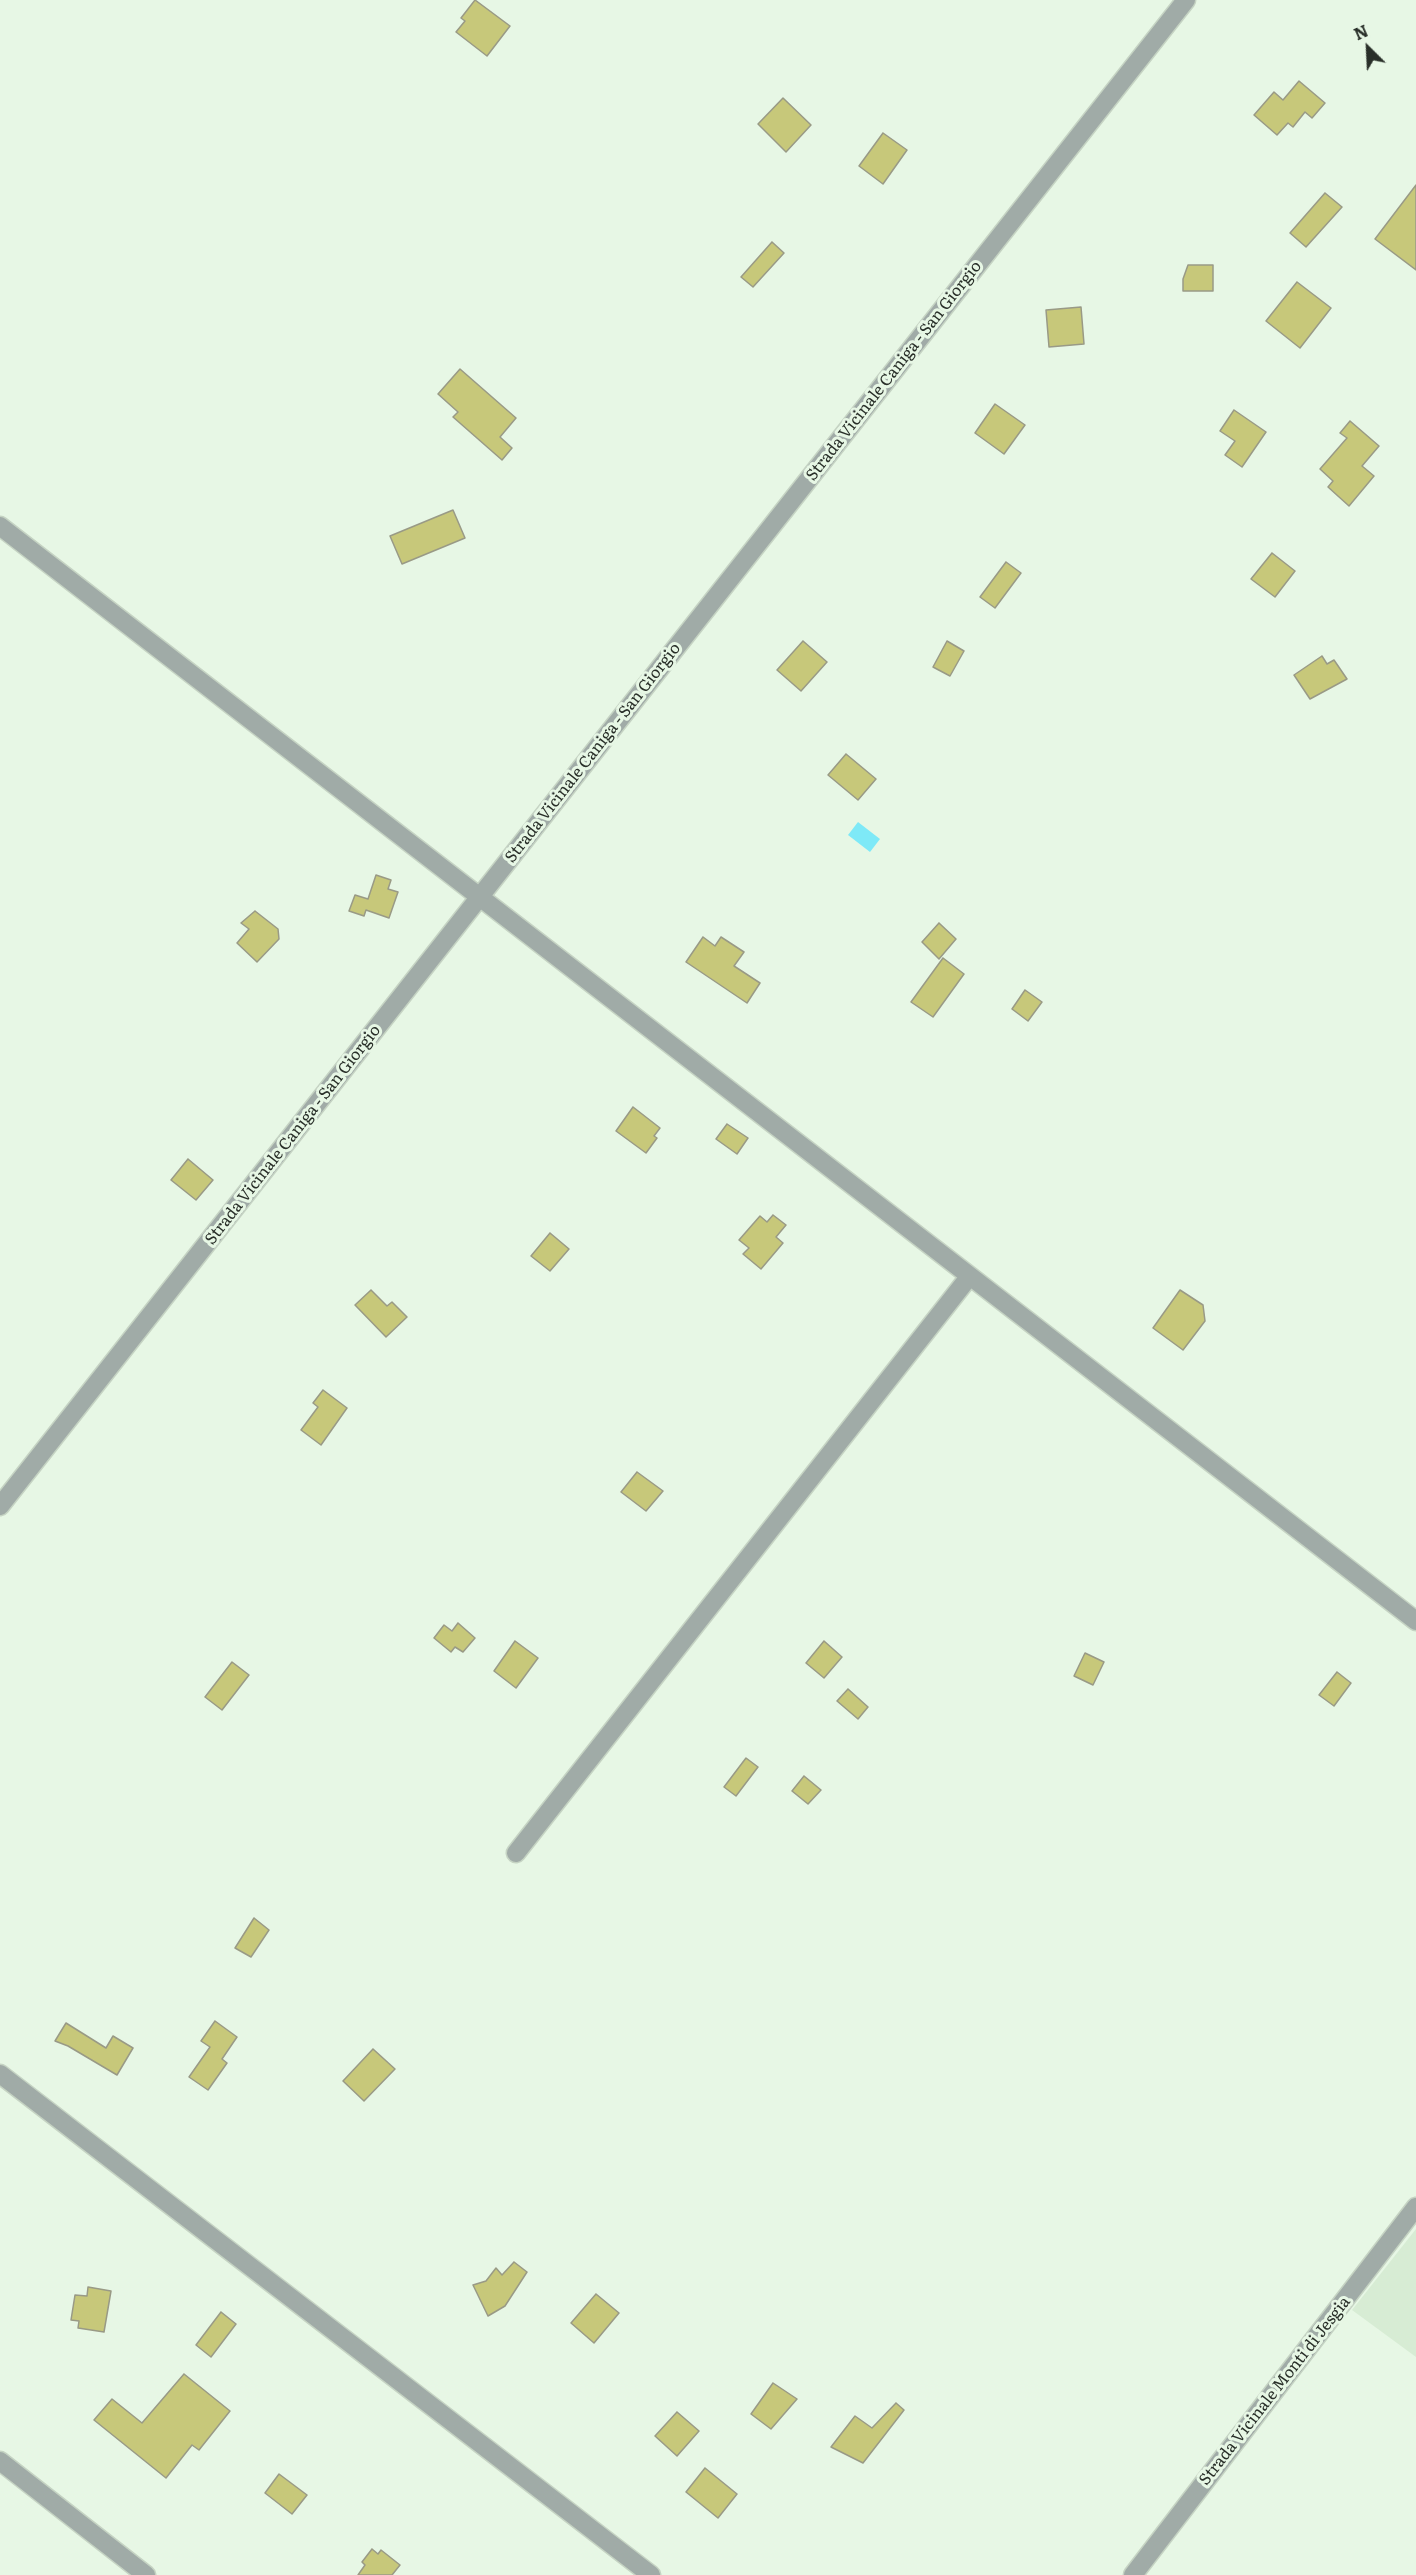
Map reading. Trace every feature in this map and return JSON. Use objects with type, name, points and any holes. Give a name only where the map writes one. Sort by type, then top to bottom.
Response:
[{"type":"street","name":"Strada Vicinale Caniga - San Giorgio","points":[[0,1506],[1186,0]]},
{"type":"street","points":[[0,526],[1416,1622]]},
{"type":"street","points":[[516,1853],[969,1277]]},
{"type":"street","points":[[0,2074],[651,2575]]},
{"type":"street","name":"Strada Vicinale Monti di Jesgia","points":[[1133,2575],[1416,2206]]},
{"type":"street","points":[[0,2461],[146,2575]]},
{"type":"shaded area","points":[[1416,2229],[1416,2357],[1352,2310]]},
{"type":"water","points":[[858,822],[880,839],[870,852],[848,835]]},
{"type":"building","points":[[475,0],[510,26],[487,56],[456,32],[465,21],[461,18]]},
{"type":"building","points":[[1299,81],[1325,103],[1312,118],[1305,112],[1293,127],[1288,123],[1277,135],[1254,115],[1274,92],[1283,100]]},
{"type":"building","points":[[783,98],[811,125],[786,152],[758,124]]},
{"type":"building","points":[[883,133],[907,150],[883,184],[859,166]]},
{"type":"building","points":[[1416,185],[1416,270],[1375,239]]},
{"type":"building","points":[[1325,193],[1342,207],[1306,247],[1290,233]]},
{"type":"building","points":[[772,242],[784,253],[753,287],[741,277]]},
{"type":"building","points":[[1188,265],[1213,265],[1213,291],[1183,291],[1183,279]]},
{"type":"building","points":[[1297,282],[1331,308],[1300,348],[1266,321]]},
{"type":"building","points":[[1081,307],[1084,344],[1049,347],[1046,310]]},
{"type":"building","points":[[460,369],[516,418],[500,437],[512,448],[502,460],[453,417],[458,412],[438,394]]},
{"type":"building","points":[[995,404],[1025,425],[1004,454],[975,433]]},
{"type":"building","points":[[1234,410],[1266,432],[1242,467],[1225,455],[1235,441],[1220,431]]},
{"type":"building","points":[[1350,421],[1379,446],[1362,466],[1374,476],[1349,506],[1328,487],[1333,481],[1320,469],[1347,438],[1340,433]]},
{"type":"building","points":[[453,510],[465,538],[402,564],[390,536]]},
{"type":"building","points":[[1272,553],[1295,571],[1275,597],[1251,579]]},
{"type":"building","points":[[1006,562],[1021,573],[995,608],[980,597]]},
{"type":"building","points":[[803,641],[827,662],[801,691],[777,670]]},
{"type":"building","points":[[947,641],[964,651],[950,676],[933,667]]},
{"type":"building","points":[[1322,656],[1327,664],[1334,660],[1347,679],[1310,699],[1294,675]]},
{"type":"building","points":[[846,754],[876,779],[858,800],[828,775]]},
{"type":"building","points":[[376,875],[391,880],[388,889],[398,892],[389,918],[366,910],[364,916],[349,911],[355,895],[368,899]]},
{"type":"building","points":[[255,911],[278,929],[279,939],[257,962],[237,943],[249,929],[241,923]]},
{"type":"building","points":[[939,923],[956,939],[939,959],[922,942]]},
{"type":"building","points":[[703,937],[715,946],[721,937],[744,952],[734,966],[760,983],[747,1003],[686,962]]},
{"type":"building","points":[[943,958],[964,974],[933,1017],[911,1002]]},
{"type":"building","points":[[1025,990],[1042,1002],[1028,1021],[1012,1009]]},
{"type":"building","points":[[633,1107],[660,1128],[654,1136],[657,1138],[646,1153],[616,1131]]},
{"type":"building","points":[[727,1124],[748,1138],[737,1154],[716,1139]]},
{"type":"building","points":[[188,1159],[213,1180],[196,1200],[171,1180]]},
{"type":"building","points":[[773,1215],[786,1225],[776,1237],[783,1243],[761,1269],[743,1254],[749,1248],[739,1240],[760,1216],[767,1222]]},
{"type":"building","points":[[550,1233],[569,1249],[550,1271],[531,1256]]},
{"type":"building","points":[[371,1290],[387,1306],[392,1302],[407,1317],[386,1337],[355,1305]]},
{"type":"building","points":[[1180,1290],[1203,1305],[1205,1321],[1183,1350],[1153,1328]]},
{"type":"building","points":[[323,1390],[347,1408],[321,1445],[301,1430],[318,1407],[313,1403]]},
{"type":"building","points":[[637,1472],[663,1491],[646,1511],[621,1492]]},
{"type":"building","points":[[458,1623],[475,1638],[463,1652],[455,1647],[451,1652],[434,1638],[444,1625],[452,1631]]},
{"type":"building","points":[[515,1641],[538,1658],[516,1688],[494,1671]]},
{"type":"building","points":[[824,1641],[842,1657],[824,1678],[806,1663]]},
{"type":"building","points":[[1085,1653],[1104,1662],[1093,1685],[1074,1676]]},
{"type":"building","points":[[232,1662],[249,1675],[222,1710],[205,1697]]},
{"type":"building","points":[[1337,1672],[1351,1683],[1334,1706],[1319,1695]]},
{"type":"building","points":[[848,1689],[868,1707],[858,1719],[837,1701]]},
{"type":"building","points":[[746,1758],[758,1767],[736,1796],[724,1787]]},
{"type":"building","points":[[804,1776],[821,1790],[808,1804],[792,1791]]},
{"type":"building","points":[[254,1918],[269,1930],[251,1957],[235,1948]]},
{"type":"building","points":[[215,2021],[237,2037],[222,2059],[227,2063],[208,2090],[189,2077],[210,2047],[201,2041]]},
{"type":"building","points":[[66,2023],[106,2048],[113,2036],[133,2048],[117,2075],[68,2046],[55,2041]]},
{"type":"building","points":[[373,2049],[395,2069],[364,2101],[343,2081]]},
{"type":"building","points":[[514,2262],[527,2272],[505,2306],[488,2316],[473,2285],[486,2281],[496,2268],[502,2275]]},
{"type":"building","points":[[88,2287],[111,2291],[104,2332],[78,2328],[79,2321],[71,2320],[75,2295],[87,2296]]},
{"type":"building","points":[[596,2294],[619,2313],[594,2343],[571,2323]]},
{"type":"building","points":[[221,2312],[236,2324],[211,2357],[196,2345]]},
{"type":"building","points":[[184,2374],[230,2411],[199,2450],[192,2445],[166,2478],[94,2420],[112,2399],[142,2423]]},
{"type":"building","points":[[773,2383],[797,2399],[771,2429],[751,2414]]},
{"type":"building","points":[[896,2403],[904,2410],[863,2463],[831,2447],[855,2416],[872,2428]]},
{"type":"building","points":[[677,2412],[699,2431],[677,2456],[655,2436]]},
{"type":"building","points":[[705,2468],[737,2494],[718,2518],[686,2492]]},
{"type":"building","points":[[279,2474],[307,2495],[292,2514],[265,2493]]},
{"type":"building","points":[[372,2549],[378,2554],[381,2550],[400,2565],[392,2575],[358,2575],[365,2565],[362,2562]]}]
